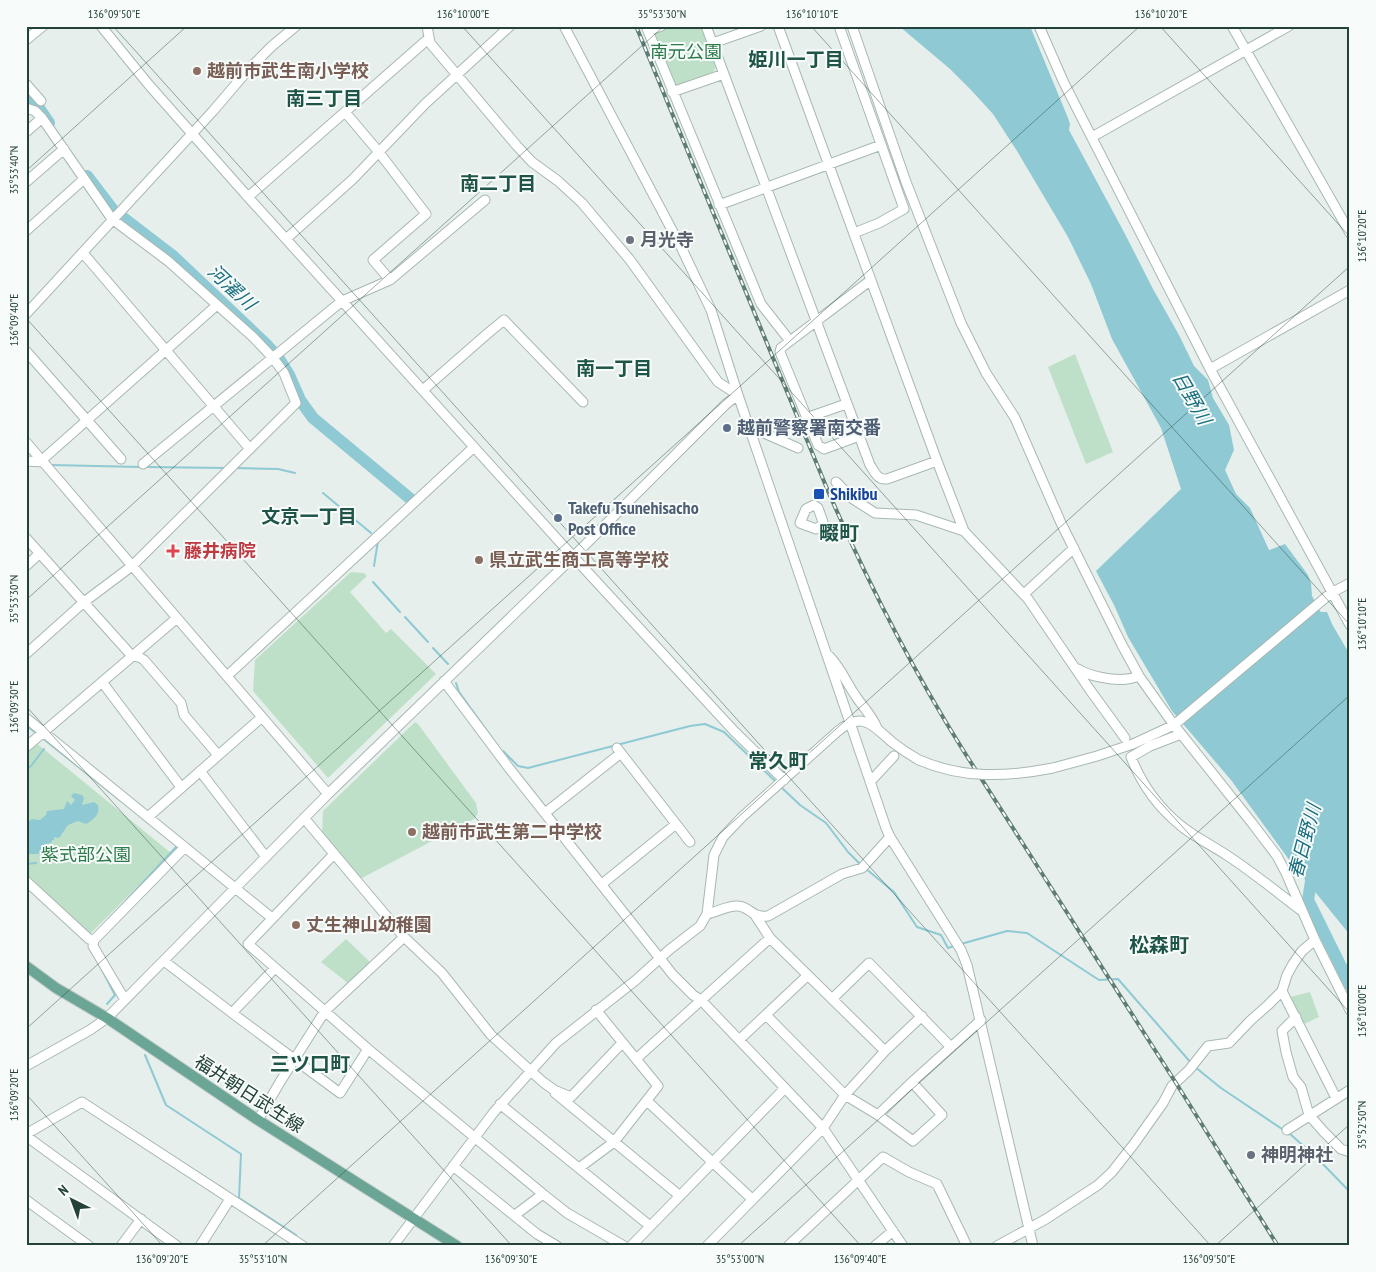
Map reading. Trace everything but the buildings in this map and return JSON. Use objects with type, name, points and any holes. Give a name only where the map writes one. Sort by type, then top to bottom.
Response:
[{"type":"main road","name":"福井朝日武生線","points":[[26,966],[56,988],[107,1018],[258,1120],[457,1246]]},
{"type":"street","points":[[26,40],[43,26]]},
{"type":"street","points":[[101,26],[248,197],[573,557],[781,783]]},
{"type":"street","points":[[27,312],[191,132],[207,117],[256,61],[296,26]]},
{"type":"street","points":[[427,26],[430,43],[457,76],[527,157],[558,180],[582,203],[630,260],[718,382],[738,395]]},
{"type":"street","points":[[286,239],[342,189],[413,115],[510,26]]},
{"type":"street","points":[[564,26],[682,249],[711,310],[738,395],[890,837],[958,945],[968,965],[1033,1246]]},
{"type":"street","points":[[661,26],[647,28],[672,92],[761,304],[790,341]]},
{"type":"street","points":[[706,26],[870,465],[882,480],[937,461]]},
{"type":"street","points":[[713,43],[761,26]]},
{"type":"street","points":[[778,26],[964,531],[1024,594],[1124,738]]},
{"type":"street","points":[[839,26],[904,209],[879,224],[854,233]]},
{"type":"street","points":[[852,26],[909,191],[961,323],[978,358],[1015,418],[1074,548],[1139,676],[1176,724],[1181,734],[1262,834],[1277,856],[1315,940],[1350,1010]]},
{"type":"street","points":[[1040,26],[1064,83],[1210,369],[1350,625]]},
{"type":"street","points":[[1232,26],[1350,233]]},
{"type":"street","points":[[1092,137],[1289,26]]},
{"type":"street","points":[[248,197],[428,38]]},
{"type":"street","points":[[672,92],[724,74]]},
{"type":"street","points":[[26,84],[40,101]]},
{"type":"street","points":[[26,108],[42,118],[112,219],[168,261],[273,358],[284,373],[296,403],[132,566],[84,602],[26,654]]},
{"type":"street","points":[[344,112],[378,151],[426,214],[373,260],[390,280]]},
{"type":"street","points":[[26,132],[42,118]]},
{"type":"street","points":[[719,205],[881,145]]},
{"type":"street","points":[[26,182],[64,150]]},
{"type":"street","points":[[26,231],[84,179]]},
{"type":"street","points":[[143,464],[342,301],[390,280],[485,200]]},
{"type":"street","points":[[82,253],[250,449]]},
{"type":"street","points":[[859,436],[824,449],[818,445],[780,352],[781,348],[870,280]]},
{"type":"street","points":[[1210,369],[1350,290]]},
{"type":"street","points":[[26,461],[42,461],[217,305]]},
{"type":"street","points":[[423,390],[504,320],[582,402]]},
{"type":"street","points":[[26,351],[121,459]]},
{"type":"street","points":[[26,1066],[90,1030],[107,1018],[328,794],[573,557],[726,404],[738,395]]},
{"type":"street","points":[[806,418],[846,404]]},
{"type":"street","points":[[751,432],[757,430],[798,448]]},
{"type":"street","points":[[26,442],[328,794]]},
{"type":"street","points":[[227,676],[474,448]]},
{"type":"street","points":[[836,482],[853,499],[875,513],[916,515],[964,531]]},
{"type":"street","points":[[785,530],[800,523]]},
{"type":"street","points":[[26,538],[132,656],[140,657],[144,660],[181,703],[184,715],[218,755]]},
{"type":"street","points":[[1024,594],[1074,548]]},
{"type":"street","points":[[26,566],[40,553]]},
{"type":"street","points":[[393,1246],[500,1104],[561,1037],[636,980],[700,926],[707,914],[714,855],[723,837],[742,817],[850,722],[863,721],[919,760],[948,771],[1005,776],[1053,768],[1097,756],[1133,744],[1176,724],[1331,593],[1350,583]]},
{"type":"street","points":[[26,747],[177,618]]},
{"type":"street","points":[[826,652],[835,662],[858,699],[874,720],[877,729]]},
{"type":"street","points":[[1074,666],[1084,674],[1095,676],[1127,680],[1139,676]]},
{"type":"street","points":[[444,681],[509,768],[680,982],[701,1000],[822,1128],[903,1246]]},
{"type":"street","points":[[102,682],[181,787]]},
{"type":"street","points":[[26,718],[272,918]]},
{"type":"street","points":[[148,816],[262,718]]},
{"type":"street","points":[[1181,734],[1150,746],[1131,757],[1136,771],[1146,786],[1155,799],[1180,826],[1228,856],[1303,911]]},
{"type":"street","points":[[545,813],[619,751],[690,842]]},
{"type":"street","points":[[870,782],[894,756]]},
{"type":"street","points":[[200,771],[266,857]]},
{"type":"street","points":[[304,818],[404,937],[442,973],[491,1034],[530,1071],[680,1196]]},
{"type":"street","points":[[602,884],[676,824]]},
{"type":"street","points":[[755,916],[768,916],[842,874],[862,868],[890,837]]},
{"type":"street","points":[[125,1000],[93,946],[94,940],[185,847]]},
{"type":"street","points":[[334,854],[248,944],[368,1049],[543,1194],[567,1213],[624,1246]]},
{"type":"street","points":[[28,886],[89,939],[94,940]]},
{"type":"street","points":[[707,914],[737,906],[745,908],[755,916],[770,938],[885,1051]]},
{"type":"street","points":[[258,1120],[325,1011],[404,937]]},
{"type":"street","points":[[636,1059],[770,938]]},
{"type":"street","points":[[997,1246],[1098,1185],[1112,1172],[1134,1144],[1169,1090],[1189,1070],[1208,1046],[1229,1043],[1282,991],[1286,975],[1293,964],[1302,951],[1315,940]]},
{"type":"street","points":[[164,961],[340,1093],[368,1049]]},
{"type":"street","points":[[832,999],[869,963],[951,1047]]},
{"type":"street","points":[[232,1013],[275,968]]},
{"type":"street","points":[[739,1040],[808,975]]},
{"type":"street","points":[[1282,991],[1336,1098]]},
{"type":"street","points":[[579,1168],[614,1142],[658,1086],[596,1010]]},
{"type":"street","points":[[766,1015],[844,1095],[878,1115],[913,1141],[942,1115],[912,1082]]},
{"type":"street","points":[[707,1246],[822,1128],[844,1095],[885,1051],[922,1016]]},
{"type":"street","points":[[1296,1016],[1282,1031],[1294,1077],[1301,1087],[1310,1114],[1330,1138],[1341,1148],[1350,1152]]},
{"type":"street","points":[[878,1115],[981,1020]]},
{"type":"street","points":[[548,1086],[571,1097],[622,1043]]},
{"type":"street","points":[[631,1246],[785,1088]]},
{"type":"street","points":[[1287,1130],[1350,1090]]},
{"type":"street","points":[[647,1100],[752,1199]]},
{"type":"street","points":[[177,1246],[26,1135],[82,1102],[302,1246]]},
{"type":"street","points":[[500,1104],[650,1226]]},
{"type":"street","points":[[788,1246],[883,1157],[909,1172],[937,1184],[968,1246]]},
{"type":"street","points":[[453,1166],[537,1234],[558,1246]]},
{"type":"street","points":[[515,1215],[543,1194]]},
{"type":"street","points":[[200,1246],[230,1199]]},
{"type":"street","points":[[26,1200],[89,1246]]},
{"type":"street","points":[[121,1246],[140,1219]]},
{"type":"street","points":[[876,1246],[893,1231]]},
{"type":"green space","name":"南元公園","points":[[670,26],[703,26],[717,64],[712,75],[676,87],[672,85],[652,35]]},
{"type":"green space","points":[[1075,354],[1113,452],[1086,464],[1048,367]]},
{"type":"green space","points":[[351,572],[364,573],[367,576],[350,592],[386,633],[391,629],[436,674],[328,778],[253,691],[255,660]]},
{"type":"green space","points":[[415,722],[476,803],[478,813],[474,819],[360,879],[322,833],[323,811]]},
{"type":"green space","name":"紫式部公園","points":[[35,742],[171,853],[89,935],[32,879],[26,876],[26,751]]},
{"type":"green space","points":[[346,939],[369,961],[369,965],[349,984],[321,962]]},
{"type":"green space","points":[[1310,992],[1319,1017],[1304,1024],[1290,997]]},
{"type":"water","name":"日野川","points":[[899,26],[1030,26],[1068,118],[1069,130],[1194,366],[1208,380],[1213,398],[1229,425],[1234,450],[1225,470],[1236,494],[1250,508],[1269,550],[1285,544],[1308,575],[1312,596],[1320,611],[1327,612],[1350,655],[1350,935],[1290,861],[1231,780],[1172,711],[1128,637],[1096,571],[1181,489],[1161,428],[1112,339],[1091,284],[1068,237],[993,114],[950,69]]},
{"type":"water","points":[[74,793],[82,795],[84,798],[82,805],[94,802],[98,805],[96,816],[86,824],[78,821],[68,825],[59,838],[54,837],[52,842],[47,844],[46,851],[37,854],[26,854],[26,823],[32,819],[40,820],[46,815],[47,811],[64,809],[67,801],[71,805],[75,800],[71,796]]},
{"type":"waterway","name":"河濯川","points":[[26,101],[36,104],[49,123]]},
{"type":"waterway","name":"河濯川","points":[[87,176],[113,210],[173,256],[266,344],[279,359],[289,375],[300,400],[313,418],[413,501]]},
{"type":"waterway","points":[[51,465],[141,467]]},
{"type":"waterway","points":[[146,467],[226,468]]},
{"type":"waterway","points":[[235,468],[278,469],[295,473]]},
{"type":"waterway","points":[[323,493],[371,533]]},
{"type":"waterway","points":[[374,566],[378,541]]},
{"type":"waterway","points":[[373,582],[400,612]]},
{"type":"waterway","points":[[405,617],[428,642]]},
{"type":"waterway","points":[[433,648],[448,664]]},
{"type":"waterway","points":[[456,683],[459,692],[498,746]]},
{"type":"waterway","points":[[503,751],[518,766],[528,768],[690,726],[705,724],[724,732],[776,782]]},
{"type":"waterway","points":[[26,725],[37,734]]},
{"type":"waterway","points":[[41,737],[121,801]]},
{"type":"waterway","points":[[26,769],[31,766],[44,749]]},
{"type":"waterway","points":[[781,787],[800,805],[826,823],[848,852],[861,865]]},
{"type":"waterway","points":[[93,936],[176,845]]},
{"type":"waterway","points":[[26,864],[36,863]]},
{"type":"waterway","points":[[865,868],[894,892],[917,927],[941,935],[948,948],[954,946]]},
{"type":"waterway","name":"春日野川","points":[[1313,869],[1308,900],[1350,985]]},
{"type":"waterway","points":[[961,944],[1007,931],[1027,933],[1099,980],[1118,979],[1192,1064]]},
{"type":"waterway","points":[[99,964],[115,995],[107,1004]]},
{"type":"waterway","points":[[145,1055],[166,1105],[241,1154],[239,1198],[296,1235],[297,1239]]},
{"type":"waterway","points":[[1195,1067],[1221,1088],[1285,1131]]},
{"type":"waterway","points":[[1289,1133],[1350,1192]]},
{"type":"railway","points":[[636,26],[828,491],[858,558],[891,623],[925,687],[963,750],[1278,1246]]},
{"type":"place","name":"越前市武生南小学校","points":[[197,71]]},
{"type":"place","name":"月光寺","points":[[630,240]]},
{"type":"place","name":"越前警察署南交番","points":[[727,428]]},
{"type":"place","name":"Shikibu","points":[[819,494]]},
{"type":"place","name":"Takefu Tsunehisacho Post Office","points":[[558,518]]},
{"type":"place","name":"藤井病院","points":[[173,551]]},
{"type":"place","name":"県立武生商工高等学校","points":[[479,560]]},
{"type":"place","name":"越前市武生第二中学校","points":[[412,832]]},
{"type":"place","name":"丈生神山幼稚園","points":[[296,925]]},
{"type":"place","name":"神明神社","points":[[1251,1155]]},
{"type":"district","name":"姫川一丁目","points":[[796,59]]},
{"type":"district","name":"南三丁目","points":[[324,98]]},
{"type":"district","name":"南二丁目","points":[[498,183]]},
{"type":"district","name":"南一丁目","points":[[614,368]]},
{"type":"district","name":"文京一丁目","points":[[309,516]]},
{"type":"district","name":"畷町","points":[[839,533]]},
{"type":"district","name":"常久町","points":[[778,761]]},
{"type":"district","name":"松森町","points":[[1159,945]]},
{"type":"district","name":"三ツ口町","points":[[310,1064]]}]
